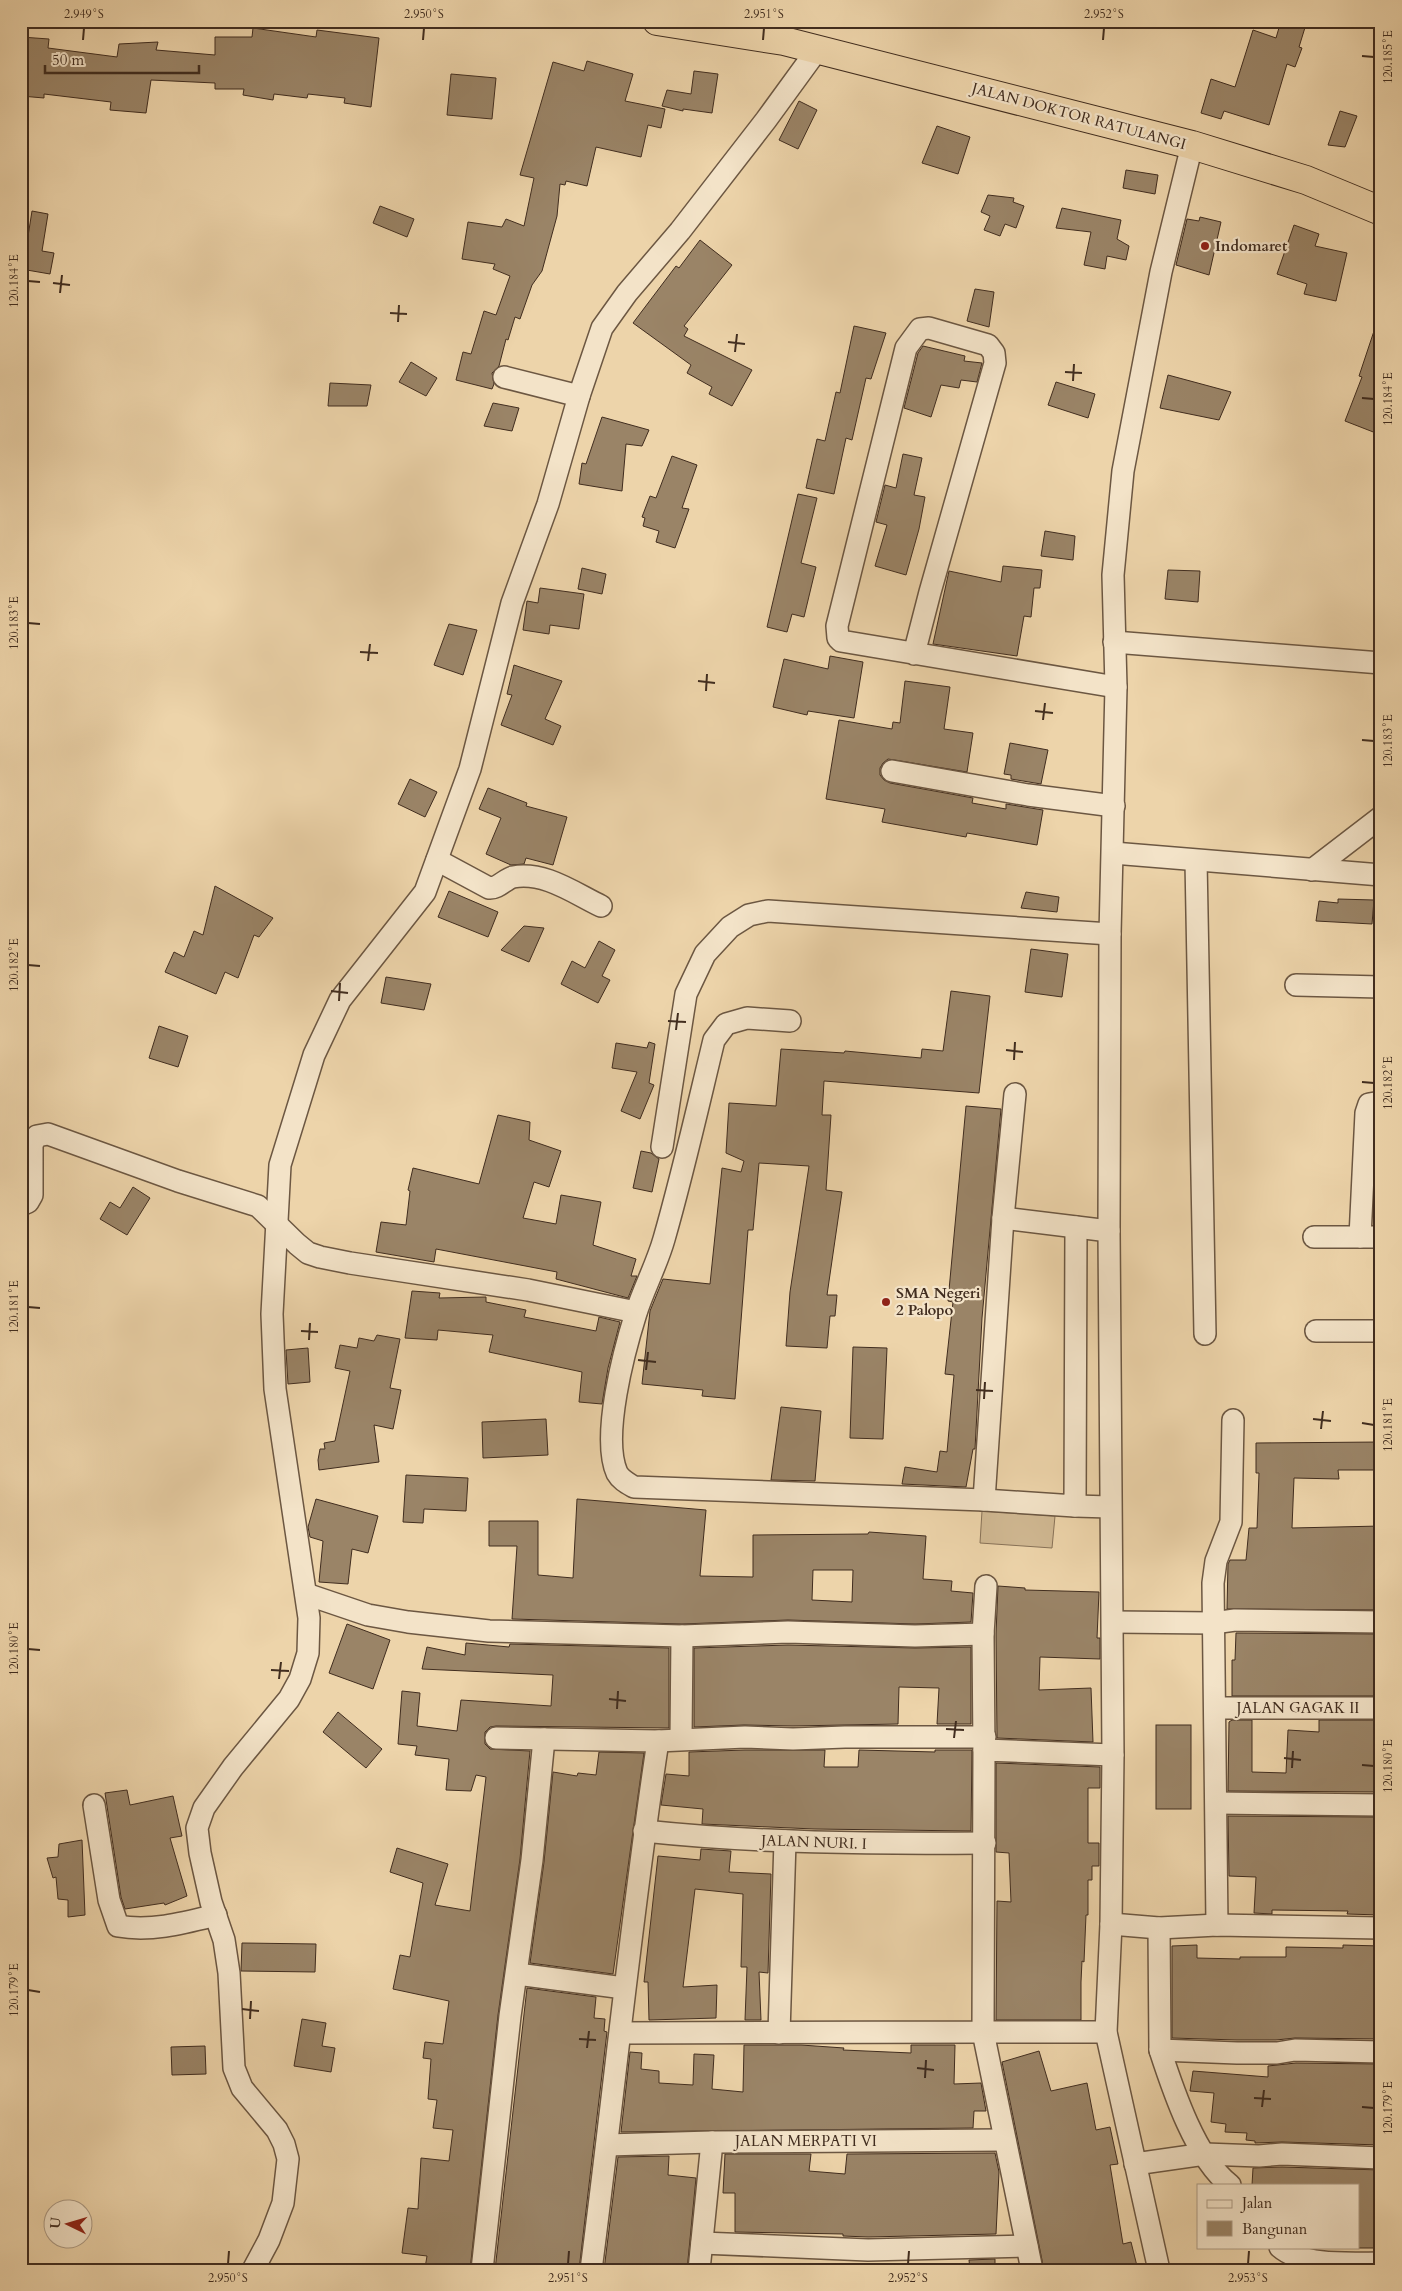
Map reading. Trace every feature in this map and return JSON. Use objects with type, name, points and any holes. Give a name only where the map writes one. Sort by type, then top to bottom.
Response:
[{"type":"highway","name":"JALAN DOKTOR RATULANGI","points":[[657,21],[772,38],[921,74],[1192,145],[1306,180],[1381,211]]},
{"type":"street","points":[[253,2270],[269,2240],[283,2203],[288,2159],[284,2144],[277,2130],[242,2088],[234,2068],[229,1973],[224,1940],[216,1915],[198,1836],[200,1817],[204,1808],[228,1774],[289,1699],[300,1679],[308,1653],[309,1634],[306,1594],[275,1389],[272,1314],[280,1165],[314,1055],[340,1000],[425,892],[470,768],[512,603],[548,504],[577,395],[602,328],[766,120],[817,50]]},
{"type":"street","points":[[1159,2270],[1106,2032],[1111,1924],[1113,1755],[1109,1231],[1110,934],[1116,687],[1113,575],[1122,471],[1161,272],[1192,145]]},
{"type":"street","points":[[914,654],[995,363],[994,353],[988,345],[929,328],[920,329],[906,348],[881,454],[866,501],[837,634],[841,641],[914,654],[1116,687]]},
{"type":"street","points":[[504,377],[577,395]]},
{"type":"street","points":[[1114,642],[1381,663]]},
{"type":"street","points":[[892,771],[1028,795],[1114,806]]},
{"type":"street","points":[[1312,870],[1381,817]]},
{"type":"street","points":[[1113,853],[1381,875]]},
{"type":"street","points":[[437,860],[489,888],[495,888],[512,878],[539,878],[551,881],[600,906]]},
{"type":"street","points":[[1196,861],[1205,1334]]},
{"type":"street","points":[[662,1147],[686,994],[705,954],[730,927],[749,915],[768,911],[1110,934]]},
{"type":"street","points":[[1296,986],[1381,987]]},
{"type":"street","points":[[790,1021],[747,1018],[726,1024],[714,1040],[664,1241],[636,1312],[624,1356],[611,1429],[612,1459],[618,1474],[624,1482],[634,1487],[984,1500],[1110,1507]]},
{"type":"street","points":[[984,1500],[1003,1218],[1015,1094]]},
{"type":"street","points":[[1314,1237],[1370,1237],[1366,1113],[1369,1104],[1381,1102]]},
{"type":"street","points":[[21,1205],[28,1202],[32,1195],[32,1144],[37,1136],[48,1134],[178,1181],[258,1206],[308,1253],[320,1257],[528,1290],[636,1312]]},
{"type":"street","points":[[1003,1218],[1109,1231]]},
{"type":"street","points":[[1075,1506],[1076,1227]]},
{"type":"street","points":[[1316,1331],[1381,1331]]},
{"type":"street","points":[[1217,1925],[1213,1583],[1216,1561],[1231,1522],[1233,1420]]},
{"type":"street","points":[[986,1586],[983,1634],[985,1744],[983,2032],[1032,2270]]},
{"type":"street","points":[[306,1594],[368,1615],[489,1631],[682,1636],[788,1632],[915,1636],[983,1634]]},
{"type":"street","points":[[1113,1622],[1213,1623],[1234,1620],[1381,1622]]},
{"type":"street","points":[[681,1739],[682,1636]]},
{"type":"street","name":"JALAN GAGAK II","points":[[1215,1708],[1381,1708]]},
{"type":"street","points":[[496,1738],[658,1741],[744,1737],[793,1739],[877,1736],[1113,1755]]},
{"type":"street","points":[[482,2270],[532,1860],[544,1739]]},
{"type":"street","points":[[591,2270],[621,2032],[624,1988],[644,1831],[658,1741]]},
{"type":"street","points":[[1216,1803],[1381,1805]]},
{"type":"street","points":[[94,1805],[109,1900],[118,1926],[159,1927],[216,1915]]},
{"type":"street","name":"JALAN NURI. I","points":[[644,1831],[701,1837],[785,1841],[901,1844],[985,1843]]},
{"type":"street","points":[[780,2033],[785,1841]]},
{"type":"street","points":[[1111,1924],[1159,1928],[1217,1925],[1381,1928]]},
{"type":"street","points":[[1159,1928],[1160,2050],[1177,2101],[1205,2154],[1222,2179],[1229,2184]]},
{"type":"street","points":[[517,1974],[624,1988]]},
{"type":"street","points":[[621,2032],[1106,2032]]},
{"type":"street","points":[[1160,2050],[1237,2053],[1277,2053],[1295,2050],[1381,2052]]},
{"type":"street","name":"JALAN MERPATI VI","points":[[607,2145],[712,2142],[1005,2140]]},
{"type":"street","points":[[699,2270],[712,2142]]},
{"type":"street","points":[[1135,2164],[1205,2154],[1259,2156],[1282,2154],[1381,2158]]},
{"type":"street","points":[[702,2243],[868,2250],[1027,2246]]},
{"type":"street","points":[[1282,2248],[1292,2255],[1310,2260],[1381,2263]]},
{"type":"shaded area","points":[[982,1511],[1055,1516],[1052,1548],[980,1543]]},
{"type":"building","points":[[1281,21],[1307,21],[1299,47],[1302,48],[1295,67],[1287,64],[1269,125],[1224,111],[1221,119],[1201,113],[1211,79],[1235,87],[1253,30],[1276,38]]},
{"type":"building","points":[[253,28],[316,37],[317,30],[379,38],[371,107],[344,103],[345,98],[308,94],[307,98],[274,94],[273,100],[243,95],[244,89],[215,89],[215,83],[151,80],[146,113],[110,110],[111,102],[44,94],[44,98],[21,96],[21,37],[49,39],[48,48],[117,57],[119,44],[158,42],[156,50],[215,55],[215,37],[252,37]]},
{"type":"building","points":[[587,61],[633,74],[625,101],[665,109],[661,128],[648,125],[641,157],[596,147],[587,186],[566,181],[565,185],[560,184],[557,216],[542,271],[532,285],[520,319],[515,317],[508,340],[506,339],[499,366],[492,373],[494,384],[492,389],[456,380],[463,352],[471,354],[484,311],[496,315],[510,276],[493,269],[495,264],[462,259],[468,222],[502,227],[506,219],[524,226],[534,178],[520,175],[553,62],[584,71]]},
{"type":"building","points":[[694,71],[718,74],[712,113],[683,109],[683,111],[662,106],[667,90],[691,94]]},
{"type":"building","points":[[451,74],[496,78],[492,119],[447,115]]},
{"type":"building","points":[[799,101],[817,110],[798,149],[779,140]]},
{"type":"building","points":[[1340,111],[1357,116],[1345,147],[1328,145]]},
{"type":"building","points":[[937,126],[970,137],[958,174],[922,163]]},
{"type":"building","points":[[1126,170],[1158,175],[1155,194],[1123,188]]},
{"type":"building","points":[[988,195],[1014,198],[1013,202],[1024,206],[1016,228],[1005,224],[1000,236],[984,230],[990,216],[981,212]]},
{"type":"building","points":[[380,206],[414,219],[407,237],[373,223]]},
{"type":"building","points":[[1062,208],[1121,220],[1117,239],[1129,246],[1126,260],[1107,256],[1105,269],[1084,265],[1091,232],[1056,228]]},
{"type":"building","points":[[32,211],[48,214],[42,251],[54,253],[50,274],[21,269],[21,248],[26,249]]},
{"type":"building","points":[[1200,217],[1221,222],[1209,275],[1176,265],[1187,219],[1199,221]]},
{"type":"building","points":[[1294,225],[1319,234],[1315,246],[1347,253],[1336,301],[1304,294],[1307,284],[1277,274]]},
{"type":"building","points":[[700,240],[732,265],[684,326],[688,329],[684,336],[752,370],[732,406],[709,394],[712,387],[687,373],[691,365],[633,323],[676,266],[679,268]]},
{"type":"building","points":[[975,289],[994,292],[989,327],[967,321]]},
{"type":"building","points":[[1378,319],[1381,320],[1381,378],[1377,390],[1381,392],[1381,435],[1345,421],[1362,377],[1359,376]]},
{"type":"building","points":[[854,326],[886,333],[871,379],[866,378],[852,440],[846,438],[834,494],[806,488],[817,439],[825,441],[836,392],[840,393]]},
{"type":"building","points":[[923,346],[965,356],[964,361],[982,363],[977,382],[961,380],[959,388],[941,385],[931,417],[904,408],[918,353]]},
{"type":"building","points":[[411,362],[437,378],[426,396],[399,382]]},
{"type":"building","points":[[1168,375],[1231,392],[1219,420],[1160,408]]},
{"type":"building","points":[[1056,382],[1095,394],[1088,418],[1048,405]]},
{"type":"building","points":[[330,383],[371,385],[367,406],[328,406]]},
{"type":"building","points":[[493,403],[519,408],[512,431],[484,426]]},
{"type":"building","points":[[602,417],[649,430],[642,446],[626,444],[622,491],[579,484],[582,463],[586,464]]},
{"type":"building","points":[[903,454],[922,458],[914,495],[925,497],[919,529],[906,575],[875,566],[887,525],[876,522],[885,485],[896,488]]},
{"type":"building","points":[[672,456],[697,465],[682,508],[689,509],[675,548],[656,542],[659,531],[643,526],[645,518],[642,517],[650,496],[656,498]]},
{"type":"building","points":[[798,494],[817,498],[801,563],[816,567],[804,617],[792,614],[787,632],[767,627]]},
{"type":"building","points":[[1045,531],[1075,536],[1073,560],[1041,556]]},
{"type":"building","points":[[1003,566],[1042,570],[1040,588],[1034,588],[1031,617],[1024,616],[1017,656],[933,644],[949,571],[1001,582]]},
{"type":"building","points":[[582,568],[606,574],[602,594],[578,589]]},
{"type":"building","points":[[1168,570],[1200,571],[1198,602],[1165,599]]},
{"type":"building","points":[[540,588],[584,594],[579,629],[550,625],[549,634],[523,630],[527,601],[538,603]]},
{"type":"building","points":[[449,624],[477,630],[463,675],[434,665]]},
{"type":"building","points":[[830,656],[863,662],[854,718],[808,711],[807,715],[773,707],[784,659],[828,669]]},
{"type":"building","points":[[514,665],[562,681],[545,719],[561,726],[553,745],[501,725],[512,695],[507,694]]},
{"type":"building","points":[[905,681],[950,687],[944,729],[973,733],[967,772],[888,759],[880,768],[880,775],[884,780],[890,783],[973,798],[972,803],[1006,809],[1006,804],[1043,810],[1037,845],[967,833],[966,837],[882,822],[885,809],[826,799],[839,720],[892,729],[893,722],[900,723]]},
{"type":"building","points":[[1010,743],[1048,750],[1041,784],[1011,779],[1011,775],[1004,774]]},
{"type":"building","points":[[410,779],[437,792],[425,817],[398,804]]},
{"type":"building","points":[[488,788],[527,803],[526,806],[567,817],[553,865],[526,858],[524,864],[511,865],[486,854],[501,818],[479,809]]},
{"type":"building","points":[[215,886],[273,918],[259,937],[254,935],[238,978],[225,972],[216,994],[165,972],[174,952],[184,957],[194,931],[203,935]]},
{"type":"building","points":[[449,891],[498,912],[488,937],[438,917]]},
{"type":"building","points":[[1026,892],[1059,897],[1057,912],[1021,908]]},
{"type":"building","points":[[1338,899],[1374,900],[1372,924],[1316,921],[1319,901],[1338,903]]},
{"type":"building","points":[[524,926],[544,928],[529,962],[501,950]]},
{"type":"building","points":[[599,941],[615,950],[602,976],[610,980],[598,1003],[561,984],[572,961],[585,968]]},
{"type":"building","points":[[1031,949],[1068,954],[1062,997],[1025,992]]},
{"type":"building","points":[[386,977],[431,984],[424,1010],[381,1003]]},
{"type":"building","points":[[951,991],[990,996],[979,1093],[824,1081],[822,1115],[831,1115],[826,1190],[842,1192],[827,1295],[837,1295],[835,1316],[830,1316],[827,1348],[786,1346],[790,1292],[809,1166],[759,1163],[753,1230],[748,1230],[735,1399],[702,1396],[703,1390],[642,1384],[650,1311],[663,1279],[710,1284],[722,1168],[741,1172],[744,1161],[726,1153],[729,1103],[776,1106],[781,1049],[844,1053],[845,1051],[921,1058],[922,1049],[943,1051]]},
{"type":"building","points":[[159,1026],[188,1036],[178,1067],[149,1058]]},
{"type":"building","points":[[649,1042],[655,1044],[649,1083],[654,1085],[640,1119],[621,1111],[637,1072],[612,1068],[616,1043],[647,1048]]},
{"type":"building","points":[[966,1106],[1001,1109],[982,1318],[975,1449],[973,1449],[966,1487],[902,1484],[905,1467],[937,1472],[940,1451],[947,1452],[954,1375],[945,1374],[953,1302],[948,1301]]},
{"type":"building","points":[[498,1115],[530,1122],[529,1140],[561,1151],[549,1187],[534,1182],[523,1218],[556,1224],[561,1195],[601,1202],[593,1245],[636,1259],[631,1276],[637,1276],[628,1298],[556,1279],[557,1272],[436,1249],[434,1262],[376,1252],[381,1222],[406,1225],[410,1191],[408,1190],[413,1168],[479,1184]]},
{"type":"building","points":[[641,1151],[651,1153],[659,1159],[652,1192],[633,1188]]},
{"type":"building","points":[[133,1187],[150,1198],[127,1235],[100,1219],[110,1202],[120,1208]]},
{"type":"building","points":[[412,1291],[440,1293],[439,1298],[486,1297],[486,1302],[526,1310],[524,1317],[596,1331],[599,1317],[620,1322],[608,1368],[602,1404],[579,1402],[582,1372],[489,1352],[493,1335],[438,1330],[437,1340],[405,1338]]},
{"type":"building","points":[[377,1335],[400,1339],[390,1388],[401,1390],[393,1429],[374,1425],[379,1462],[319,1470],[320,1449],[325,1449],[324,1443],[335,1441],[350,1371],[335,1368],[340,1345],[357,1348],[359,1338],[374,1341]]},
{"type":"building","points":[[853,1347],[887,1348],[883,1439],[850,1438]]},
{"type":"building","points":[[308,1348],[310,1382],[288,1384],[286,1350]]},
{"type":"building","points":[[781,1407],[821,1411],[815,1481],[771,1480]]},
{"type":"building","points":[[546,1419],[548,1455],[483,1458],[482,1422]]},
{"type":"building","points":[[1381,1442],[1381,1470],[1338,1470],[1339,1479],[1294,1478],[1292,1528],[1381,1526],[1381,1610],[1227,1609],[1228,1564],[1230,1560],[1246,1560],[1249,1528],[1257,1528],[1259,1473],[1256,1473],[1256,1443]]},
{"type":"building","points":[[406,1475],[468,1478],[466,1511],[424,1509],[423,1523],[403,1522]]},
{"type":"building","points":[[316,1499],[378,1516],[368,1553],[352,1549],[348,1584],[319,1582],[323,1541],[310,1537],[308,1527]]},
{"type":"building","points":[[577,1499],[706,1510],[700,1576],[753,1577],[753,1535],[868,1534],[869,1532],[926,1536],[923,1579],[952,1581],[951,1591],[973,1593],[971,1622],[915,1624],[788,1620],[682,1624],[512,1619],[517,1546],[489,1546],[489,1521],[538,1521],[538,1575],[573,1578]],"holes":[[[813,1570],[853,1570],[852,1602],[812,1600]]]},
{"type":"building","points":[[998,1586],[1025,1588],[1025,1590],[1099,1592],[1097,1638],[1100,1638],[1100,1659],[1040,1657],[1039,1690],[1091,1688],[1093,1742],[997,1738],[996,1634]]},
{"type":"building","points":[[347,1624],[390,1640],[373,1689],[329,1673]]},
{"type":"building","points":[[1236,1633],[1381,1634],[1381,1696],[1232,1696],[1232,1660],[1235,1660]]},
{"type":"building","points":[[466,1643],[509,1647],[510,1644],[669,1648],[669,1728],[496,1726],[490,1727],[485,1732],[485,1744],[490,1749],[530,1751],[520,1859],[498,2015],[470,2270],[443,2270],[425,2268],[427,2256],[402,2253],[408,2208],[418,2209],[421,2158],[449,2161],[453,2130],[433,2128],[437,2100],[428,2099],[431,2059],[423,2058],[425,2042],[443,2044],[449,2001],[393,1989],[400,1955],[410,1957],[423,1883],[390,1872],[397,1848],[448,1864],[435,1905],[470,1911],[486,1777],[476,1775],[471,1791],[446,1790],[449,1759],[415,1755],[417,1746],[398,1744],[402,1691],[420,1693],[417,1726],[457,1731],[461,1700],[551,1706],[553,1675],[422,1669],[427,1647],[465,1655]]},
{"type":"building","points":[[788,1645],[915,1648],[971,1647],[971,1724],[937,1724],[939,1688],[899,1687],[898,1724],[694,1727],[694,1648]]},
{"type":"building","points":[[338,1712],[382,1749],[366,1768],[323,1732]]},
{"type":"building","points":[[1232,1720],[1252,1720],[1252,1772],[1286,1773],[1288,1730],[1319,1732],[1319,1720],[1381,1720],[1381,1792],[1228,1791],[1229,1722]]},
{"type":"building","points":[[1156,1725],[1191,1725],[1191,1809],[1156,1809]]},
{"type":"building","points":[[825,1750],[824,1767],[858,1767],[859,1750],[935,1752],[935,1750],[972,1750],[971,1831],[814,1829],[702,1824],[703,1809],[661,1805],[666,1774],[689,1776],[689,1752]]},
{"type":"building","points":[[599,1752],[644,1753],[613,1974],[530,1963],[544,1862],[553,1772],[577,1776],[578,1773],[596,1775]]},
{"type":"building","points":[[996,1763],[1100,1767],[1100,1788],[1088,1788],[1088,1843],[1099,1843],[1099,1866],[1092,1866],[1092,1880],[1088,1880],[1088,1915],[1086,1915],[1084,1962],[1082,1961],[1081,2020],[996,2020],[997,1901],[1011,1902],[1009,1853],[996,1852]]},
{"type":"building","points":[[127,1790],[130,1805],[173,1796],[182,1836],[170,1838],[187,1896],[165,1905],[164,1903],[125,1909],[121,1897],[105,1793]]},
{"type":"building","points":[[1228,1816],[1375,1817],[1374,1872],[1381,1873],[1381,1915],[1347,1914],[1348,1911],[1272,1910],[1272,1914],[1254,1913],[1256,1877],[1229,1876]]},
{"type":"building","points":[[82,1840],[85,1915],[68,1917],[68,1900],[58,1899],[56,1877],[53,1878],[47,1858],[58,1857],[59,1844]]},
{"type":"building","points":[[701,1849],[731,1851],[729,1872],[771,1874],[768,1973],[759,1972],[761,2020],[745,2020],[747,1967],[741,1967],[743,1894],[695,1889],[683,1987],[717,1985],[716,2018],[649,2020],[648,1982],[644,1982],[658,1856],[700,1860]]},
{"type":"building","points":[[242,1943],[316,1944],[315,1972],[241,1971]]},
{"type":"building","points":[[1197,1945],[1197,1958],[1240,1959],[1240,1957],[1286,1957],[1286,1947],[1343,1948],[1343,1945],[1381,1946],[1381,2039],[1295,2038],[1237,2040],[1172,2038],[1172,1946]]},
{"type":"building","points":[[527,1988],[596,1997],[594,2018],[605,2019],[604,2031],[607,2032],[579,2270],[495,2270]]},
{"type":"building","points":[[302,2019],[326,2023],[322,2046],[335,2048],[331,2072],[294,2066]]},
{"type":"building","points":[[744,2045],[801,2045],[844,2048],[843,2050],[911,2053],[911,2045],[955,2045],[954,2084],[981,2083],[986,2111],[974,2111],[973,2128],[621,2132],[630,2052],[642,2053],[641,2069],[659,2071],[659,2083],[693,2085],[694,2054],[714,2055],[712,2089],[743,2092]]},
{"type":"building","points":[[205,2046],[206,2074],[172,2075],[171,2047]]},
{"type":"building","points":[[1039,2051],[1051,2091],[1087,2083],[1096,2130],[1110,2127],[1118,2164],[1110,2165],[1123,2244],[1131,2242],[1138,2270],[1044,2270],[1002,2062]]},
{"type":"building","points":[[1296,2063],[1381,2064],[1381,2145],[1255,2143],[1255,2141],[1246,2140],[1247,2133],[1225,2132],[1226,2124],[1211,2122],[1214,2093],[1190,2091],[1193,2071],[1268,2077],[1268,2066]]},
{"type":"building","points":[[995,2153],[999,2172],[996,2234],[868,2237],[843,2236],[843,2234],[735,2232],[735,2193],[723,2193],[725,2154],[811,2154],[809,2171],[845,2174],[847,2154]]},
{"type":"building","points":[[669,2156],[668,2175],[696,2178],[687,2270],[604,2270],[618,2157]]},
{"type":"building","points":[[1253,2168],[1381,2170],[1381,2248],[1360,2248],[1360,2184],[1252,2184]]},
{"type":"building","points":[[995,2259],[995,2270],[970,2270],[969,2260]]},
{"type":"place","name":"Indomaret","points":[[1205,246]]},
{"type":"place","name":"SMA Negeri 2 Palopo","points":[[886,1302]]}]
